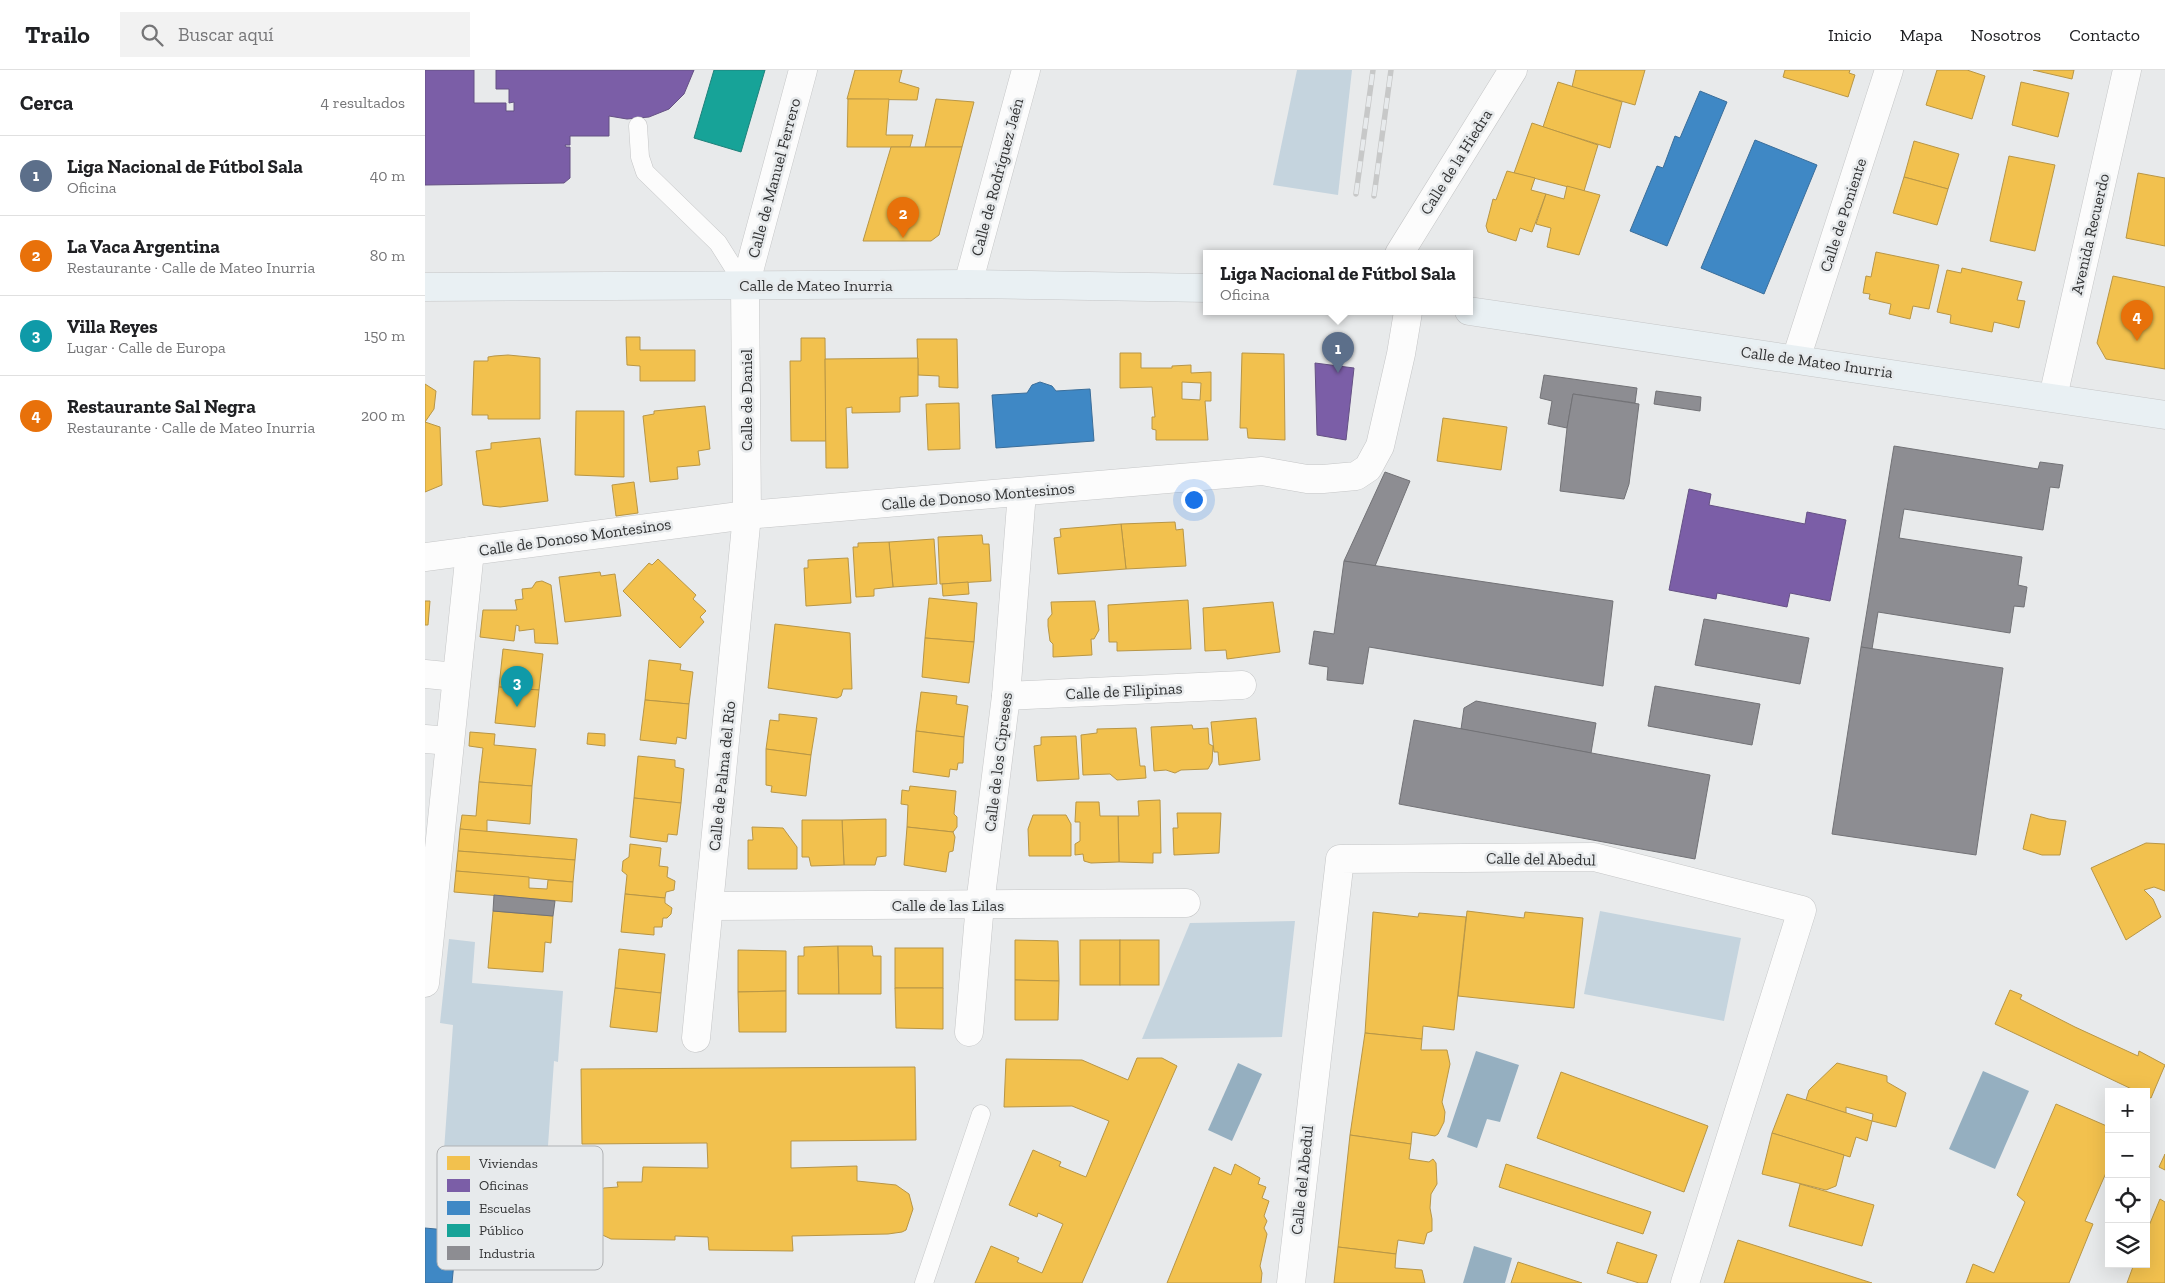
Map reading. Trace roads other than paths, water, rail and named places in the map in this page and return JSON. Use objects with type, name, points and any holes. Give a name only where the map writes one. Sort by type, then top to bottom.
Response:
[{"type":"main road","name":"Calle de Mateo Inurria","points":[[425,287],[968,284],[1203,288]]},
{"type":"main road","name":"Calle de Mateo Inurria","points":[[1473,312],[2165,415]]},
{"type":"street","name":"Calle de Manuel Ferrero","points":[[745,286],[803,70]]},
{"type":"street","name":"Calle de Rodríguez Jaén","points":[[968,284],[1026,70]]},
{"type":"street","name":"Calle de la Hiedra","points":[[1401,250],[1513,70]]},
{"type":"street","name":"Calle de Poniente","points":[[1796,359],[1889,70]]},
{"type":"street","name":"Avenida Recuerdo","points":[[2053,397],[2127,70]]},
{"type":"street","name":"Calle de Daniel","points":[[745,286],[747,515]]},
{"type":"street","name":"Calle de Donoso Montesinos","points":[[425,557],[747,515],[1262,471],[1307,479],[1356,476],[1373,461],[1380,446],[1401,354],[1407,315]]},
{"type":"street","name":"Calle de los Cipreses","points":[[969,1032],[980,904],[1006,696],[1022,492]]},
{"type":"street","name":"Calle de Palma del Río","points":[[696,1038],[747,515]]},
{"type":"street","points":[[425,984],[441,823],[437,740],[456,677],[470,551]]},
{"type":"street","points":[[425,674],[456,677]]},
{"type":"street","name":"Calle de Filipinas","points":[[1006,696],[1242,685]]},
{"type":"street","name":"Calle del Abedul","points":[[1291,1283],[1340,859],[1594,858],[1802,910],[1685,1283]]},
{"type":"street","name":"Calle de las Lilas","points":[[709,906],[1186,903]]},
{"type":"lane","points":[[638,126],[640,157],[645,172],[718,243],[745,286]]},
{"type":"lane","points":[[924,1283],[981,1114]]},
{"type":"water","points":[[1476,1051],[1519,1065],[1500,1122],[1487,1119],[1477,1148],[1447,1137]]},
{"type":"water","points":[[1238,1063],[1262,1074],[1232,1141],[1208,1130]]},
{"type":"water","points":[[1983,1071],[2029,1091],[1995,1169],[1949,1149]]},
{"type":"water","points":[[1474,1246],[1512,1258],[1505,1283],[1463,1283]]},
{"type":"railway","points":[[1356,194],[1373,70]]},
{"type":"railway","points":[[1374,196],[1391,70]]},
{"type":"place","name":"La Vaca Argentina","points":[[903,238]]},
{"type":"place","name":"Restaurante Sal Negra","points":[[2137,341]]},
{"type":"place","name":"Liga Nacional de Fútbol Sala","points":[[1338,373]]},
{"type":"place","name":"Villa Reyes","points":[[517,707]]}]
